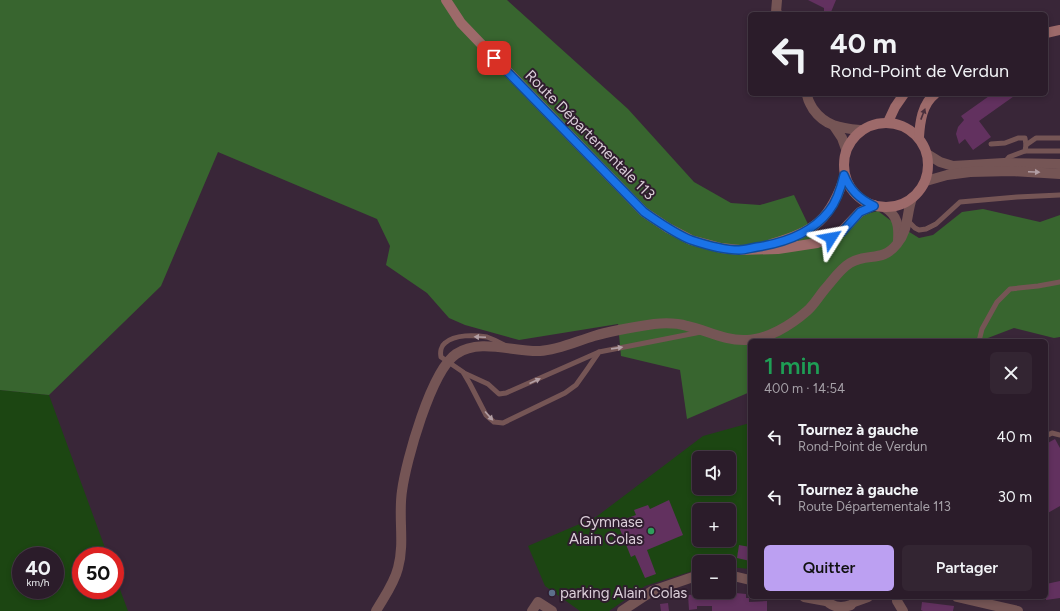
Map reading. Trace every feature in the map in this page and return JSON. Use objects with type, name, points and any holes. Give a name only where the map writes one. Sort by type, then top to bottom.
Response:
[{"type":"main road","name":"Route Départementale 113","points":[[446,0],[461,23],[644,212],[668,228],[691,240],[721,248],[740,250],[778,249],[817,243],[842,232],[860,212],[874,206]]},
{"type":"main road","points":[[1048,33],[1060,30]]},
{"type":"main road","points":[[888,122],[895,107],[903,96]]},
{"type":"main road","points":[[919,137],[921,118],[930,98],[932,96]]},
{"type":"main road","points":[[888,122],[905,126],[919,137],[928,154],[929,168],[926,181],[912,198],[903,204],[894,206],[874,206],[855,194],[848,185],[844,175],[843,162],[846,149],[860,130],[874,124],[888,122]]},
{"type":"main road","name":"Route Départementale 113","points":[[740,250],[765,246],[786,240],[806,232],[815,226],[834,203],[844,175]]},
{"type":"street","points":[[776,12],[778,0]]},
{"type":"street","points":[[807,96],[811,106],[826,122],[834,126],[860,130]]},
{"type":"street","points":[[834,126],[842,138],[846,149]]},
{"type":"street","points":[[928,154],[940,162],[953,166],[1004,163],[1060,164]]},
{"type":"street","points":[[926,181],[947,174],[970,172],[1012,171],[1060,174]]},
{"type":"street","points":[[754,339],[761,338],[777,331],[792,322],[807,310],[844,266],[856,260],[884,255],[890,252],[903,236],[908,221],[908,211],[912,198]]},
{"type":"street","points":[[884,207],[890,210],[896,220],[898,244]]},
{"type":"street","points":[[376,611],[391,587],[399,568],[401,553],[401,492],[409,456],[431,390],[448,362],[457,354],[470,348],[484,345],[516,350],[550,350],[609,332],[661,324],[685,325],[731,339],[748,340]]},
{"type":"street","points":[[622,611],[652,591],[692,577]]},
{"type":"street","points":[[736,577],[748,580]]},
{"type":"street","points":[[811,599],[845,607],[863,599]]},
{"type":"street","points":[[897,599],[903,611]]},
{"type":"street","points":[[963,599],[990,608],[1018,611]]},
{"type":"street","points":[[532,611],[538,602],[552,611]]},
{"type":"lane","points":[[991,144],[1005,143],[1018,138],[1025,138],[1025,151]]},
{"type":"lane","points":[[1026,145],[1036,138],[1060,138]]},
{"type":"lane","points":[[1004,163],[1009,157],[1025,151],[1060,152]]},
{"type":"lane","points":[[908,221],[919,230],[926,229],[936,224],[960,202],[1060,195]]},
{"type":"lane","points":[[980,339],[982,329],[997,302],[1010,289],[1060,282]]},
{"type":"lane","points":[[516,350],[487,337],[464,336],[453,338],[444,343],[440,351],[440,357],[463,372],[488,384],[499,394],[506,393],[599,352],[705,332]]},
{"type":"lane","points":[[463,372],[486,415],[494,422],[503,423],[565,393],[576,385],[599,352]]},
{"type":"lane","points":[[1048,435],[1052,433],[1060,435]]},
{"type":"green space","points":[[0,0],[507,0],[628,109],[694,182],[731,203],[760,205],[794,195],[818,245],[862,215],[878,211],[919,238],[933,235],[962,212],[983,209],[1040,222],[1060,215],[1060,337],[1054,338],[1014,328],[985,339],[748,339],[748,393],[687,419],[680,370],[621,356],[618,324],[519,340],[465,325],[449,318],[427,293],[386,265],[390,246],[377,219],[218,152],[161,286],[49,395],[0,390]]},
{"type":"green space","points":[[0,390],[49,395],[105,547],[72,547],[72,599],[124,599],[128,611],[0,611]]},
{"type":"green space","points":[[748,424],[748,569],[736,568],[736,555],[692,555],[692,571],[645,586],[609,611],[580,611],[545,586],[528,546],[596,517],[703,436]]},
{"type":"building","points":[[808,0],[836,0],[831,12],[824,11],[824,8]]},
{"type":"building","points":[[989,96],[1014,96],[979,121],[991,137],[973,150],[965,139],[959,144],[956,134],[958,127],[964,120],[961,116]]},
{"type":"building","points":[[1055,439],[1060,448],[1060,506],[1048,513],[1048,443]]},
{"type":"building","name":"Gymnase Alain Colas","points":[[669,500],[683,535],[647,550],[656,574],[645,578],[635,555],[631,557],[617,522],[636,515],[634,510],[648,505],[650,509]]},
{"type":"building","points":[[739,545],[748,547],[748,561],[737,558]]},
{"type":"building","points":[[1060,581],[1060,598],[1046,600],[1048,599],[1048,584]]},
{"type":"building","points":[[736,593],[746,594],[746,598],[749,599],[749,602],[767,601],[767,611],[712,611],[712,606],[697,606],[697,609],[689,610],[688,595],[692,595],[692,599],[736,599]]},
{"type":"building","points":[[922,602],[954,606],[953,611],[923,611],[921,610]]},
{"type":"building","points":[[668,603],[669,611],[661,611],[660,604]]},
{"type":"place","name":"Gymnase Alain Colas","points":[[651,531]]},
{"type":"place","name":"parking Alain Colas","points":[[552,593]]},
{"type":"route","points":[[494,58],[644,212],[668,228],[691,240],[721,248],[740,250],[765,246],[786,240],[806,232],[822,219],[834,203],[844,175],[848,185],[855,194],[874,206],[860,212],[853,222],[842,232],[831,238]]}]
